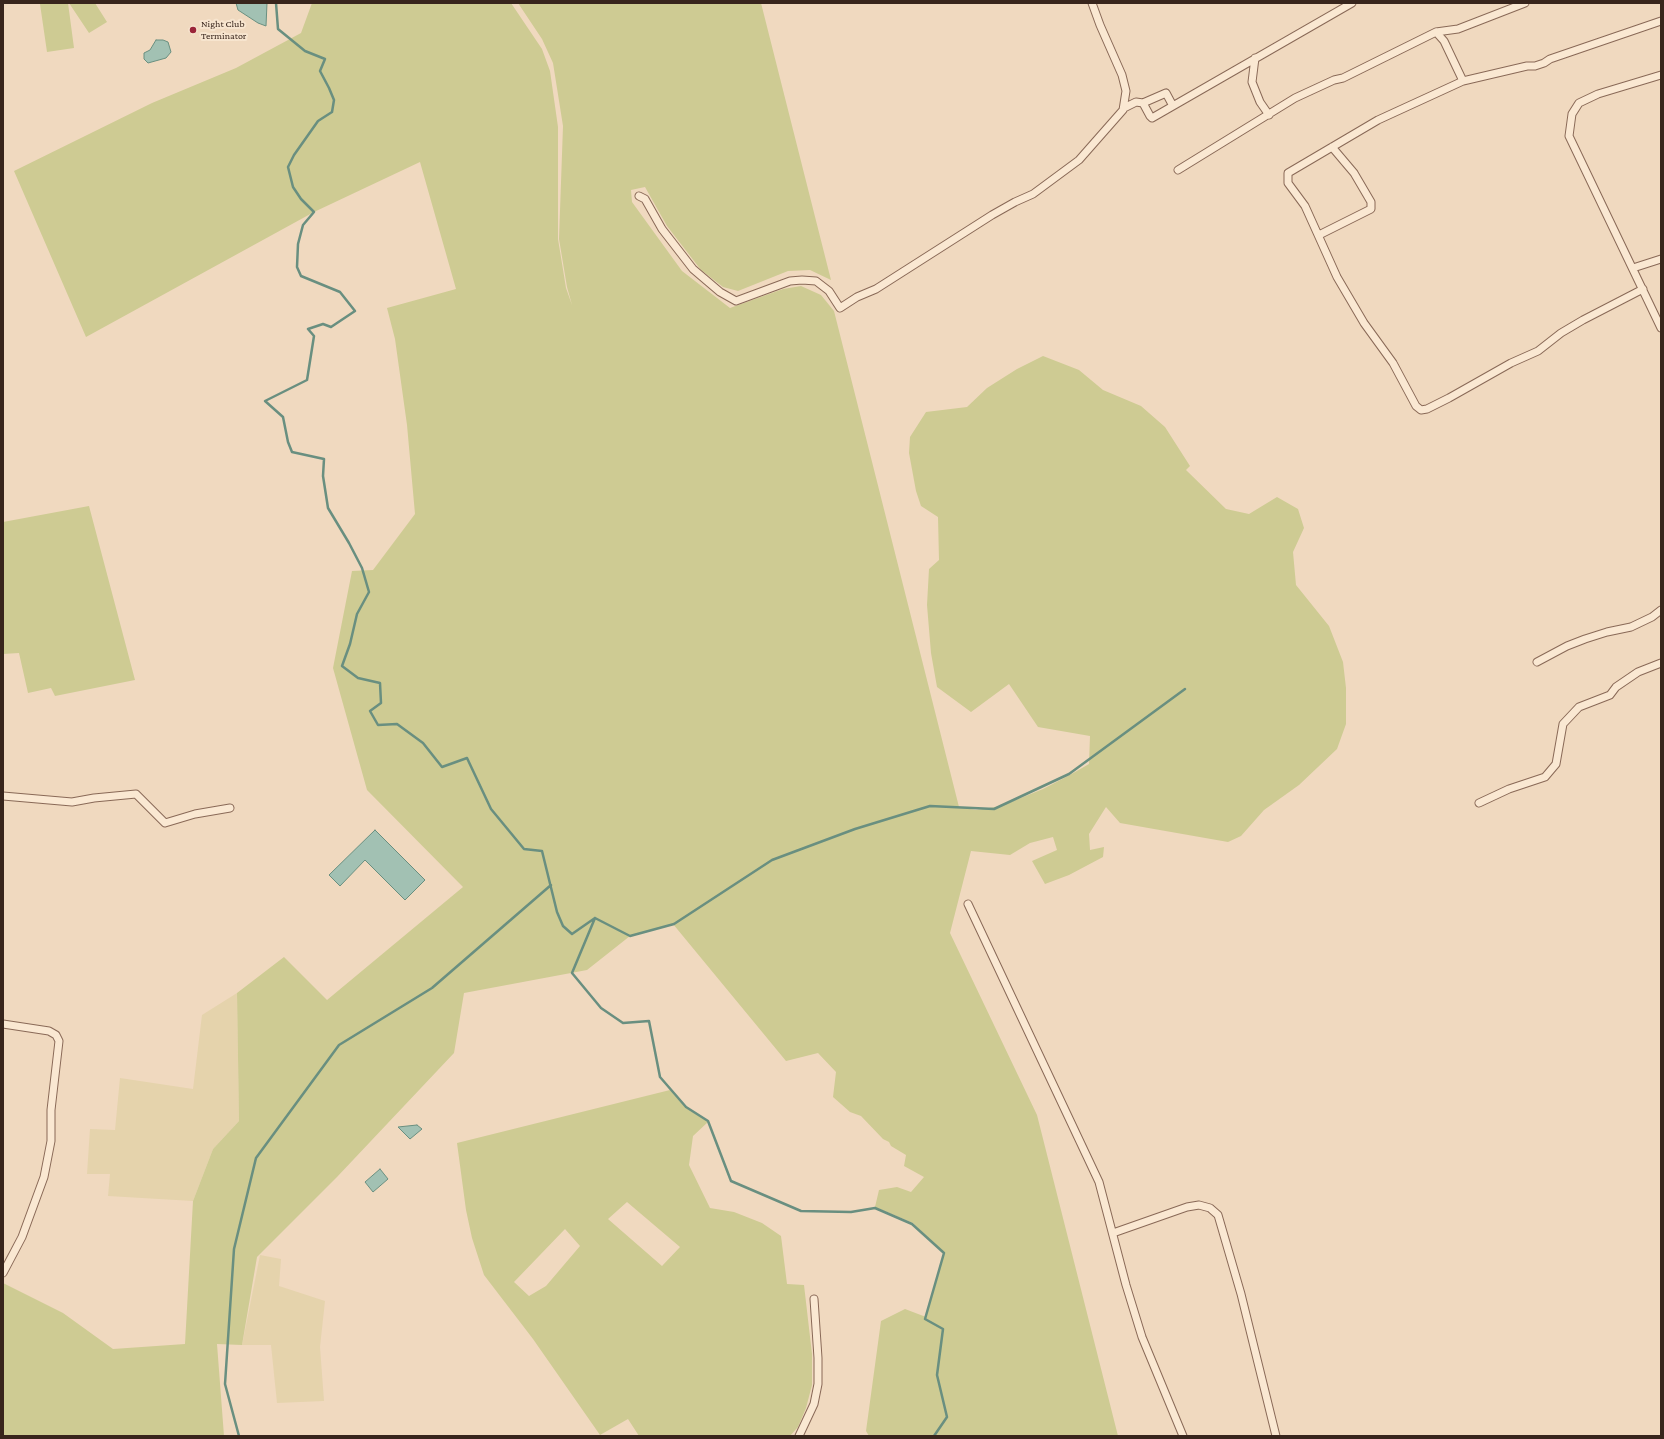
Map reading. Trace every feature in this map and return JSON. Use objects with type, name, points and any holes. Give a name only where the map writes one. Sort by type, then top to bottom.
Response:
[{"type":"street","points":[[1092,3],[1122,74],[1126,92],[1124,108]]},
{"type":"street","points":[[1143,103],[1152,118],[1352,3]]},
{"type":"street","points":[[1178,170],[1295,98],[1334,80],[1343,78],[1436,32],[1458,29],[1525,3]]},
{"type":"street","points":[[1643,289],[1560,333],[1538,351],[1511,363],[1449,398],[1427,409],[1421,410],[1416,406],[1393,363],[1364,323],[1337,277],[1305,206],[1288,183],[1288,173],[1378,120],[1463,81],[1527,66],[1535,66],[1550,59],[1661,21]]},
{"type":"street","points":[[1436,32],[1444,41],[1463,81]]},
{"type":"street","points":[[1255,58],[1252,82],[1260,102],[1268,115]]},
{"type":"street","points":[[1661,74],[1598,94],[1579,103],[1572,114],[1569,136],[1661,328]]},
{"type":"street","points":[[639,196],[645,199],[662,229],[694,270],[720,292],[736,301],[790,281],[802,280],[816,281],[829,291],[840,308],[876,289],[992,215],[1033,194],[1079,160],[1124,108],[1136,102],[1143,103],[1166,93],[1173,106]]},
{"type":"street","points":[[1319,235],[1371,209],[1371,202],[1354,173],[1332,147]]},
{"type":"street","points":[[1633,268],[1661,260]]},
{"type":"street","points":[[1537,662],[1567,646],[1585,639],[1607,632],[1631,627],[1652,617],[1661,610]]},
{"type":"street","points":[[1479,803],[1509,789],[1545,777],[1556,764],[1563,724],[1579,707],[1610,694],[1616,687],[1638,672],[1661,663]]},
{"type":"street","points":[[3,796],[72,802],[136,794],[165,823],[195,814],[230,808]]},
{"type":"street","points":[[968,904],[1099,1182],[1126,1285],[1142,1337],[1183,1436]]},
{"type":"street","points":[[3,1024],[49,1031],[56,1035],[59,1041],[51,1110],[51,1142],[44,1177],[22,1237],[3,1273]]},
{"type":"street","points":[[1113,1233],[1187,1207],[1199,1205],[1210,1208],[1218,1215],[1241,1294],[1276,1436]]},
{"type":"street","points":[[799,1436],[814,1404],[818,1384],[818,1358],[814,1299]]},
{"type":"shaded area","points":[[68,3],[74,48],[47,52],[40,4]]},
{"type":"shaded area","points":[[69,3],[95,3],[107,22],[89,33]]},
{"type":"shaded area","points":[[236,3],[267,3],[266,26],[258,23],[238,10]]},
{"type":"shaded area","points":[[312,3],[511,3],[542,49],[550,71],[558,127],[558,239],[566,288],[572,305],[567,287],[559,239],[563,126],[553,63],[542,39],[518,3],[761,3],[831,280],[810,270],[788,271],[738,291],[723,287],[701,270],[667,226],[645,187],[631,190],[632,202],[682,271],[730,308],[783,289],[801,286],[821,295],[834,311],[959,807],[976,810],[1001,806],[1043,789],[1068,776],[1089,764],[1090,736],[1038,727],[1009,684],[971,712],[937,687],[931,653],[927,605],[929,569],[939,560],[938,517],[921,506],[916,491],[909,453],[910,437],[926,412],[967,407],[987,388],[1017,369],[1043,356],[1079,370],[1103,390],[1141,406],[1165,427],[1190,466],[1186,470],[1226,509],[1249,514],[1277,497],[1298,509],[1304,528],[1293,552],[1296,585],[1329,626],[1343,662],[1346,688],[1346,724],[1337,749],[1299,785],[1264,810],[1241,836],[1228,842],[1120,823],[1106,807],[1089,834],[1090,850],[1104,847],[1103,857],[1069,875],[1045,884],[1032,861],[1057,850],[1053,837],[1030,843],[1010,855],[971,851],[950,933],[1037,1115],[1118,1436],[869,1436],[866,1431],[881,1321],[905,1309],[926,1317],[944,1253],[913,1223],[875,1207],[879,1190],[897,1187],[911,1192],[924,1177],[904,1166],[906,1155],[891,1146],[889,1142],[883,1139],[861,1116],[850,1112],[833,1097],[836,1072],[818,1053],[786,1061],[673,924],[630,936],[587,970],[464,993],[454,1053],[337,1177],[257,1257],[242,1345],[217,1344],[224,1436],[3,1436],[3,1283],[63,1313],[113,1349],[185,1344],[193,1201],[213,1149],[239,1121],[237,993],[284,957],[327,1000],[463,887],[367,790],[333,668],[352,571],[373,570],[415,514],[407,425],[395,339],[387,308],[456,289],[420,162],[314,212],[86,337],[14,171],[152,103],[236,68],[301,33]]},
{"type":"shaded area","points":[[156,40],[168,42],[171,52],[166,58],[148,63],[144,59],[144,53],[150,50]]},
{"type":"shaded area","points":[[89,506],[135,680],[55,696],[51,688],[28,693],[19,653],[3,654],[3,522]]},
{"type":"shaded area","points":[[375,830],[425,880],[405,900],[365,860],[340,886],[329,875]]},
{"type":"shaded area","points":[[237,993],[239,1121],[213,1149],[193,1201],[108,1196],[110,1174],[87,1174],[90,1129],[115,1130],[120,1078],[193,1089],[202,1015]]},
{"type":"shaded area","points":[[670,1090],[686,1108],[708,1122],[693,1136],[689,1165],[710,1208],[734,1212],[762,1223],[781,1236],[787,1284],[804,1285],[812,1354],[812,1385],[806,1408],[798,1427],[790,1436],[639,1436],[628,1419],[600,1435],[533,1339],[484,1275],[472,1238],[466,1210],[457,1143]],"holes":[[[627,1202],[680,1247],[662,1266],[608,1219]],[[565,1229],[580,1246],[546,1286],[529,1296],[514,1282]]]},
{"type":"shaded area","points":[[417,1125],[422,1129],[410,1139],[398,1127]]},
{"type":"shaded area","points":[[380,1169],[388,1179],[373,1192],[365,1182]]},
{"type":"shaded area","points":[[260,1255],[281,1259],[279,1286],[325,1301],[320,1347],[324,1401],[277,1403],[271,1345],[242,1345]]},
{"type":"waterway","points":[[276,3],[278,29],[305,51],[325,59],[320,71],[334,100],[332,112],[318,121],[294,155],[288,167],[293,187],[301,199],[314,212],[303,225],[298,244],[297,267],[301,276],[340,292],[355,311],[331,327],[323,324],[308,329],[314,336],[307,380],[265,401],[283,417],[288,442],[292,452],[324,459],[323,476],[328,508],[362,568],[369,592],[357,614],[350,644],[342,666],[358,678],[380,683],[381,703],[370,711],[378,725],[397,724],[423,743],[442,767],[467,758],[491,809],[524,849],[542,851],[557,912],[563,926],[572,934],[595,918],[572,973],[601,1008],[623,1023],[649,1021],[660,1077],[686,1107],[708,1121],[731,1181],[801,1211],[851,1212],[875,1208],[912,1224],[944,1253],[925,1319],[943,1329],[937,1375],[947,1417],[934,1436]]},
{"type":"waterway","points":[[595,918],[630,936],[674,924],[772,860],[855,829],[930,806],[994,809],[1069,774],[1185,689]]},
{"type":"waterway","points":[[239,1436],[225,1384],[234,1249],[256,1158],[339,1045],[432,988],[551,885]]},
{"type":"place","name":"Night Club Terminator","points":[[193,30]]}]
